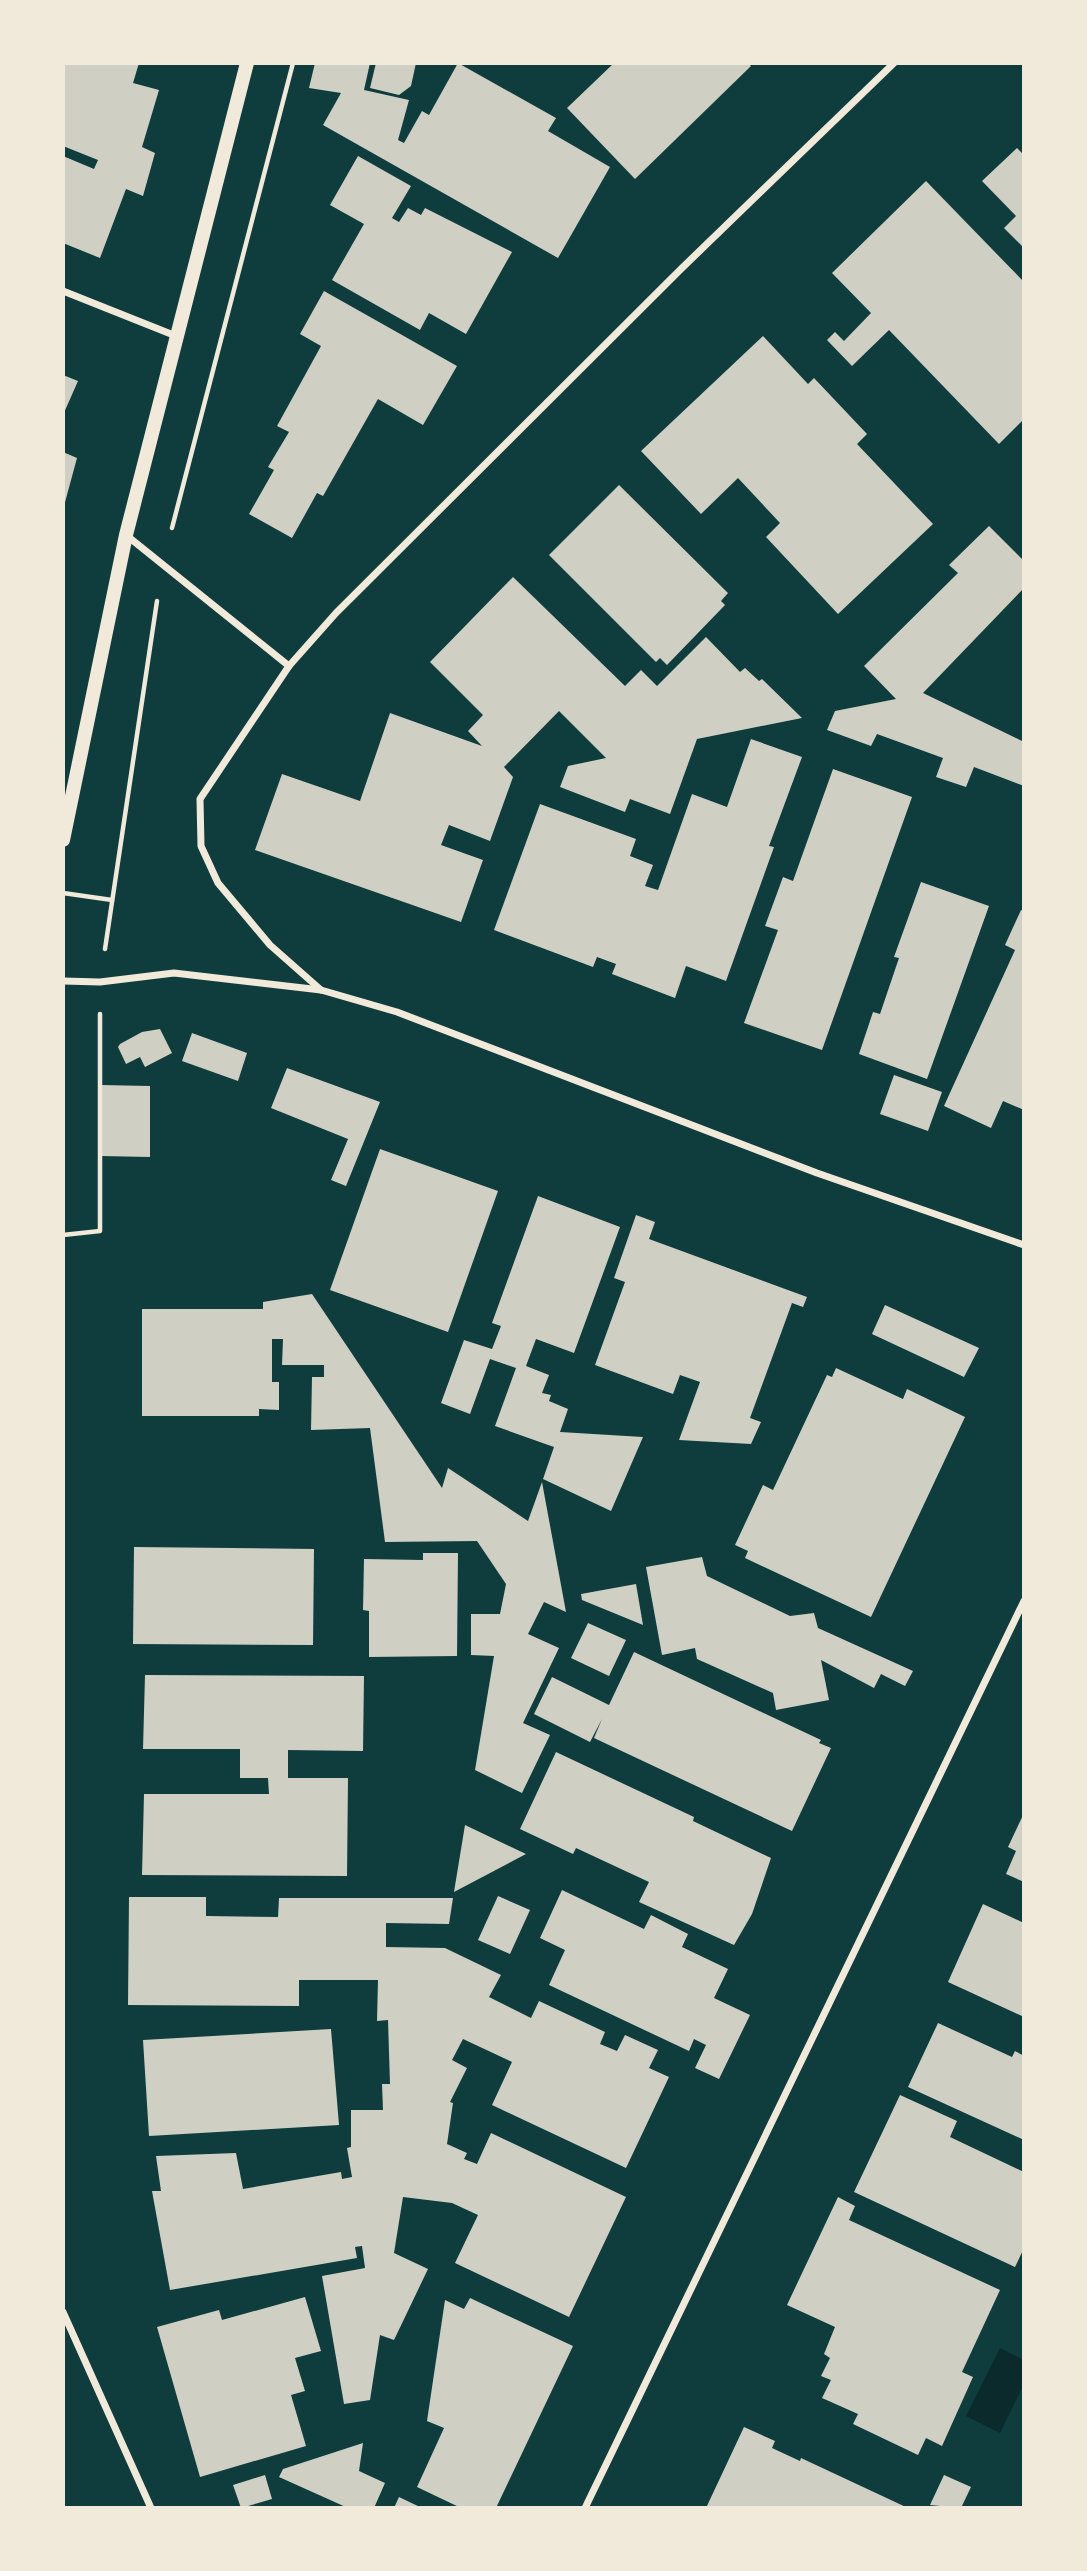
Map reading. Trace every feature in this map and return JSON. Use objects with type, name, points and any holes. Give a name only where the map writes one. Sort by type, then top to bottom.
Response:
[{"type":"main road","points":[[63,839],[126,535],[247,63]]},
{"type":"street","points":[[321,990],[270,945],[218,883],[201,846],[200,799],[289,666],[336,613],[622,327],[894,63]]},
{"type":"street","points":[[63,291],[177,336]]},
{"type":"street","points":[[126,535],[289,666]]},
{"type":"street","points":[[63,981],[100,982],[174,973],[321,990],[397,1012],[817,1173],[1024,1245]]},
{"type":"street","points":[[585,2508],[1024,1601]]},
{"type":"street","points":[[63,2312],[151,2508]]},
{"type":"path","points":[[63,1235],[100,1231],[100,982],[162,565],[293,63]]},
{"type":"path","points":[[63,893],[112,900]]},
{"type":"water","points":[[1000,2348],[1024,2360],[1024,2384],[1000,2433],[966,2416]]},
{"type":"building","points":[[65,63],[139,63],[133,83],[159,90],[142,147],[155,153],[143,196],[126,189],[100,258],[63,243],[63,156],[94,169],[98,160],[63,146]]},
{"type":"building","points":[[315,63],[370,63],[364,90],[409,100],[398,140],[404,143],[422,111],[429,115],[458,63],[556,118],[548,131],[610,167],[558,258],[323,125],[341,93],[309,88]]},
{"type":"building","points":[[376,63],[416,63],[411,86],[399,95],[370,88]]},
{"type":"building","points":[[614,63],[748,63],[751,66],[635,179],[567,108]]},
{"type":"building","points":[[1017,148],[1024,155],[1024,248],[1004,228],[1016,216],[982,181]]},
{"type":"building","points":[[358,156],[411,186],[392,218],[399,222],[408,208],[421,215],[425,208],[512,252],[466,334],[429,313],[420,330],[332,280],[364,224],[330,205]]},
{"type":"building","points":[[926,181],[1024,282],[1024,419],[999,444],[889,330],[852,366],[827,340],[835,332],[844,341],[871,313],[832,273]]},
{"type":"building","points":[[324,291],[457,366],[423,425],[378,399],[323,496],[317,493],[292,538],[249,514],[274,470],[268,467],[289,432],[277,426],[321,346],[300,334]]},
{"type":"building","points":[[763,336],[808,384],[814,378],[867,434],[857,444],[933,524],[838,614],[766,537],[780,523],[738,478],[701,514],[641,451]]},
{"type":"building","points":[[63,375],[78,381],[63,415]]},
{"type":"building","points":[[63,452],[77,458],[64,506],[63,506]]},
{"type":"building","points":[[619,485],[728,593],[721,601],[725,605],[667,665],[660,658],[656,662],[549,555]]},
{"type":"building","points":[[989,526],[1024,561],[1024,588],[923,693],[1024,742],[1024,786],[974,767],[966,787],[936,777],[943,758],[877,734],[871,746],[827,730],[835,711],[896,699],[864,666],[958,573],[949,565]]},
{"type":"building","points":[[513,577],[625,686],[641,670],[657,686],[706,637],[740,672],[745,668],[759,681],[762,679],[802,718],[697,739],[670,814],[630,799],[625,812],[560,787],[568,766],[606,758],[559,711],[504,767],[513,777],[490,841],[449,825],[441,845],[483,860],[461,922],[255,850],[282,774],[360,801],[390,713],[482,746],[468,731],[483,715],[430,662]]},
{"type":"building","points":[[751,739],[802,757],[769,846],[774,847],[726,981],[686,966],[675,998],[612,974],[616,964],[597,957],[593,967],[494,930],[540,804],[636,839],[630,856],[653,865],[645,886],[658,890],[692,794],[727,807]]},
{"type":"building","points":[[833,769],[912,797],[822,1050],[744,1023],[778,930],[765,926],[783,877],[793,881]]},
{"type":"building","points":[[921,882],[989,906],[927,1079],[859,1054],[873,1012],[880,1014],[899,958],[894,957]]},
{"type":"building","points":[[1021,910],[1024,911],[1024,1110],[1003,1101],[991,1128],[944,1106],[1015,950],[1005,945]]},
{"type":"building","points":[[160,1029],[172,1053],[145,1067],[140,1057],[126,1064],[118,1047],[120,1044],[142,1032]]},
{"type":"building","points":[[192,1033],[247,1053],[238,1081],[182,1061]]},
{"type":"building","points":[[287,1068],[380,1102],[346,1186],[331,1180],[348,1139],[271,1108]]},
{"type":"building","points":[[894,1075],[942,1092],[928,1131],[880,1114]]},
{"type":"building","points":[[101,1085],[150,1086],[150,1157],[101,1156]]},
{"type":"building","points":[[380,1149],[498,1191],[448,1332],[330,1290]]},
{"type":"building","points":[[538,1196],[620,1227],[574,1353],[536,1339],[526,1366],[549,1375],[542,1393],[551,1395],[549,1401],[568,1409],[560,1432],[643,1437],[611,1511],[543,1479],[554,1447],[495,1426],[516,1368],[490,1359],[470,1414],[441,1403],[464,1340],[492,1349],[501,1326],[492,1323]]},
{"type":"building","points":[[636,1215],[655,1222],[649,1239],[807,1297],[803,1307],[792,1303],[750,1418],[761,1422],[751,1444],[679,1440],[700,1382],[680,1375],[673,1394],[595,1365],[625,1282],[614,1278]]},
{"type":"building","points":[[312,1294],[442,1488],[448,1468],[528,1521],[542,1482],[566,1612],[544,1602],[528,1634],[559,1648],[523,1723],[550,1735],[522,1793],[475,1770],[494,1656],[471,1655],[471,1614],[500,1614],[506,1584],[477,1541],[385,1542],[370,1428],[311,1430],[312,1377],[324,1377],[324,1365],[282,1365],[283,1339],[272,1339],[272,1382],[279,1382],[279,1410],[259,1409],[259,1416],[142,1416],[142,1309],[263,1309],[263,1302]]},
{"type":"building","points":[[885,1305],[979,1348],[964,1377],[872,1334]]},
{"type":"building","points":[[836,1368],[903,1399],[907,1389],[965,1417],[871,1617],[745,1558],[748,1551],[735,1545],[763,1485],[773,1490],[827,1375],[832,1377]]},
{"type":"building","points":[[134,1547],[314,1549],[313,1645],[133,1644]]},
{"type":"building","points":[[423,1553],[458,1553],[457,1656],[369,1657],[369,1611],[363,1610],[364,1559],[423,1560]]},
{"type":"building","points":[[702,1557],[707,1576],[790,1616],[814,1613],[818,1628],[913,1671],[905,1686],[881,1674],[874,1688],[821,1660],[829,1700],[776,1710],[773,1693],[697,1659],[695,1648],[662,1655],[646,1567]]},
{"type":"building","points":[[636,1584],[643,1625],[582,1600],[581,1594]]},
{"type":"building","points":[[588,1623],[626,1640],[609,1676],[571,1658]]},
{"type":"building","points":[[634,1652],[821,1740],[819,1743],[831,1748],[792,1831],[594,1738],[602,1719],[590,1742],[534,1714],[552,1677],[609,1705]]},
{"type":"building","points":[[145,1675],[364,1676],[363,1751],[288,1750],[288,1778],[348,1778],[347,1876],[142,1875],[144,1794],[269,1794],[268,1778],[240,1778],[240,1749],[143,1749]]},
{"type":"building","points":[[556,1752],[694,1817],[693,1821],[771,1858],[752,1914],[734,1945],[639,1902],[649,1882],[576,1848],[573,1854],[520,1829]]},
{"type":"building","points":[[1024,1813],[1024,1882],[1006,1874],[1016,1851],[1008,1847]]},
{"type":"building","points":[[465,1825],[526,1854],[454,1892]]},
{"type":"building","points":[[562,1890],[644,1929],[651,1915],[688,1934],[682,1947],[728,1969],[714,1998],[750,2015],[719,2079],[695,2068],[706,2045],[694,2039],[689,2051],[549,1985],[565,1950],[540,1938]]},
{"type":"building","points":[[498,1896],[530,1910],[510,1954],[478,1940]]},
{"type":"building","points":[[129,1897],[206,1897],[206,1916],[278,1917],[279,1898],[453,1898],[449,1924],[386,1923],[386,1947],[445,1948],[501,1975],[489,1997],[531,2018],[539,2001],[605,2032],[600,2044],[617,2051],[625,2035],[658,2050],[649,2068],[669,2077],[626,2168],[492,2105],[512,2062],[463,2039],[452,2060],[467,2068],[450,2102],[453,2103],[447,2144],[467,2153],[464,2159],[477,2164],[491,2133],[626,2197],[569,2317],[455,2263],[478,2215],[452,2203],[403,2197],[394,2253],[428,2269],[394,2340],[380,2335],[370,2400],[344,2404],[322,2276],[365,2268],[362,2246],[355,2247],[357,2258],[170,2290],[152,2191],[161,2191],[156,2156],[236,2153],[243,2189],[341,2172],[342,2179],[352,2177],[347,2148],[351,2147],[351,2110],[383,2110],[382,2084],[390,2084],[388,2020],[377,2021],[378,1980],[299,1980],[299,2006],[128,2005]]},
{"type":"building","points":[[983,1904],[1024,1923],[1024,2017],[948,1982]]},
{"type":"building","points":[[938,2023],[1012,2057],[1015,2051],[1024,2056],[1024,2140],[908,2087]]},
{"type":"building","points":[[331,2029],[339,2125],[149,2136],[143,2040]]},
{"type":"building","points":[[900,2095],[957,2121],[950,2137],[1024,2172],[1024,2248],[1015,2267],[854,2192]]},
{"type":"building","points":[[838,2197],[855,2206],[849,2220],[1000,2290],[962,2372],[973,2377],[942,2446],[926,2438],[918,2455],[853,2424],[858,2414],[822,2398],[831,2380],[821,2376],[830,2358],[824,2354],[835,2327],[787,2305]]},
{"type":"building","points":[[305,2297],[321,2351],[295,2358],[305,2391],[291,2395],[306,2446],[200,2477],[157,2327],[219,2310],[222,2320]]},
{"type":"building","points":[[470,2298],[573,2346],[496,2508],[461,2508],[417,2487],[444,2428],[427,2421],[445,2300],[464,2309]]},
{"type":"building","points":[[744,2427],[775,2441],[772,2448],[800,2461],[801,2458],[908,2508],[706,2508]]},
{"type":"building","points":[[363,2443],[359,2471],[385,2483],[374,2508],[348,2508],[279,2477],[283,2469]]},
{"type":"building","points":[[265,2475],[272,2499],[241,2508],[233,2485]]},
{"type":"building","points":[[944,2475],[971,2487],[961,2508],[930,2505]]},
{"type":"building","points":[[399,2497],[422,2508],[394,2508]]}]
